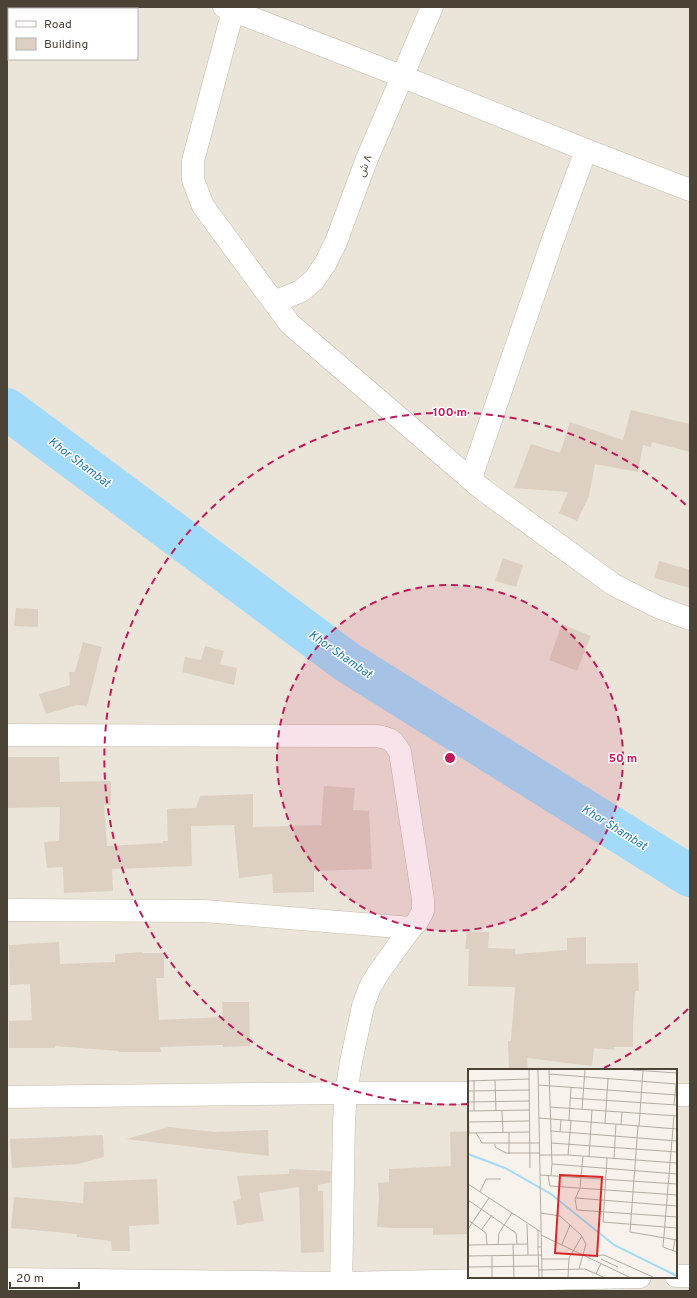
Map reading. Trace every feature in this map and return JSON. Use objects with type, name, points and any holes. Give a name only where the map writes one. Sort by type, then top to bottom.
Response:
[{"type":"street","name":"٨ ش","points":[[274,302],[301,291],[314,280],[325,264],[336,242],[366,161],[401,76],[432,7]]},
{"type":"street","points":[[690,190],[230,8],[193,161],[193,180],[203,206],[290,324],[307,340],[482,488],[614,585],[658,607],[690,619]]},
{"type":"street","points":[[471,478],[552,242],[586,150]]},
{"type":"street","points":[[7,735],[376,736],[388,738],[394,743],[400,752],[424,899],[423,911],[417,922],[379,972],[370,987],[363,1006],[346,1093],[341,1287]]},
{"type":"street","points":[[7,910],[204,911],[411,928]]},
{"type":"street","points":[[7,1097],[346,1093],[468,1094]]},
{"type":"street","points":[[677,1095],[690,1095]]},
{"type":"street","points":[[677,1276],[690,1276]]},
{"type":"street","points":[[7,1279],[341,1287],[610,1278]]},
{"type":"shaded area","points":[[7,7],[690,7],[690,1291],[7,1291]]},
{"type":"building","points":[[631,410],[690,424],[690,452],[652,442],[651,447],[643,445],[638,472],[595,464],[589,496],[577,521],[559,513],[568,492],[514,488],[531,444],[560,453],[570,422],[623,440]]},
{"type":"building","points":[[503,558],[523,565],[516,587],[495,581]]},
{"type":"building","points":[[659,561],[690,570],[690,588],[654,578]]},
{"type":"building","points":[[16,608],[38,609],[38,627],[14,626]]},
{"type":"building","points":[[562,624],[591,636],[577,671],[549,660]]},
{"type":"building","points":[[83,642],[102,647],[87,706],[77,705],[46,714],[39,694],[70,685],[69,672],[75,672]]},
{"type":"building","points":[[205,646],[224,651],[220,664],[237,668],[234,685],[182,672],[185,657],[201,660]]},
{"type":"building","points":[[7,757],[59,757],[60,782],[111,781],[111,805],[104,805],[107,846],[163,843],[163,841],[168,841],[167,809],[196,808],[200,796],[253,794],[253,827],[321,825],[324,786],[355,788],[353,810],[369,811],[372,869],[314,871],[314,892],[273,893],[272,874],[239,878],[234,825],[191,826],[192,866],[112,869],[113,891],[64,893],[63,867],[47,868],[44,842],[59,841],[60,807],[8,808]]},
{"type":"building","points":[[467,931],[489,932],[488,948],[515,949],[515,954],[567,950],[567,938],[586,937],[586,964],[638,963],[639,991],[635,991],[633,1047],[614,1047],[614,1050],[594,1048],[592,1066],[527,1058],[528,1069],[509,1069],[508,1041],[511,1041],[515,987],[468,986],[469,949],[465,949]]},
{"type":"building","points":[[59,942],[60,964],[115,962],[115,954],[142,952],[164,953],[164,978],[156,978],[159,1020],[223,1017],[222,1002],[249,1002],[250,1046],[223,1047],[223,1045],[160,1047],[161,1052],[119,1052],[55,1046],[55,1048],[9,1048],[9,1021],[32,1020],[30,984],[10,985],[9,945]]},
{"type":"building","points":[[169,1127],[215,1132],[268,1130],[269,1156],[126,1139]]},
{"type":"building","points":[[468,1131],[468,1234],[433,1235],[433,1228],[377,1227],[379,1199],[378,1183],[389,1182],[389,1169],[451,1166],[450,1132]]},
{"type":"building","points":[[103,1135],[104,1157],[78,1164],[12,1168],[10,1139]]},
{"type":"building","points":[[289,1169],[331,1171],[330,1183],[318,1185],[318,1191],[323,1191],[324,1252],[301,1253],[299,1187],[259,1193],[264,1221],[237,1225],[233,1201],[241,1199],[237,1176],[289,1174]]},
{"type":"building","points":[[157,1179],[159,1224],[129,1226],[130,1251],[112,1251],[111,1241],[77,1237],[77,1234],[11,1228],[14,1197],[83,1203],[84,1182]]},
{"type":"waterway","name":"Khor Shambat","points":[[7,409],[347,662],[690,876]]}]
